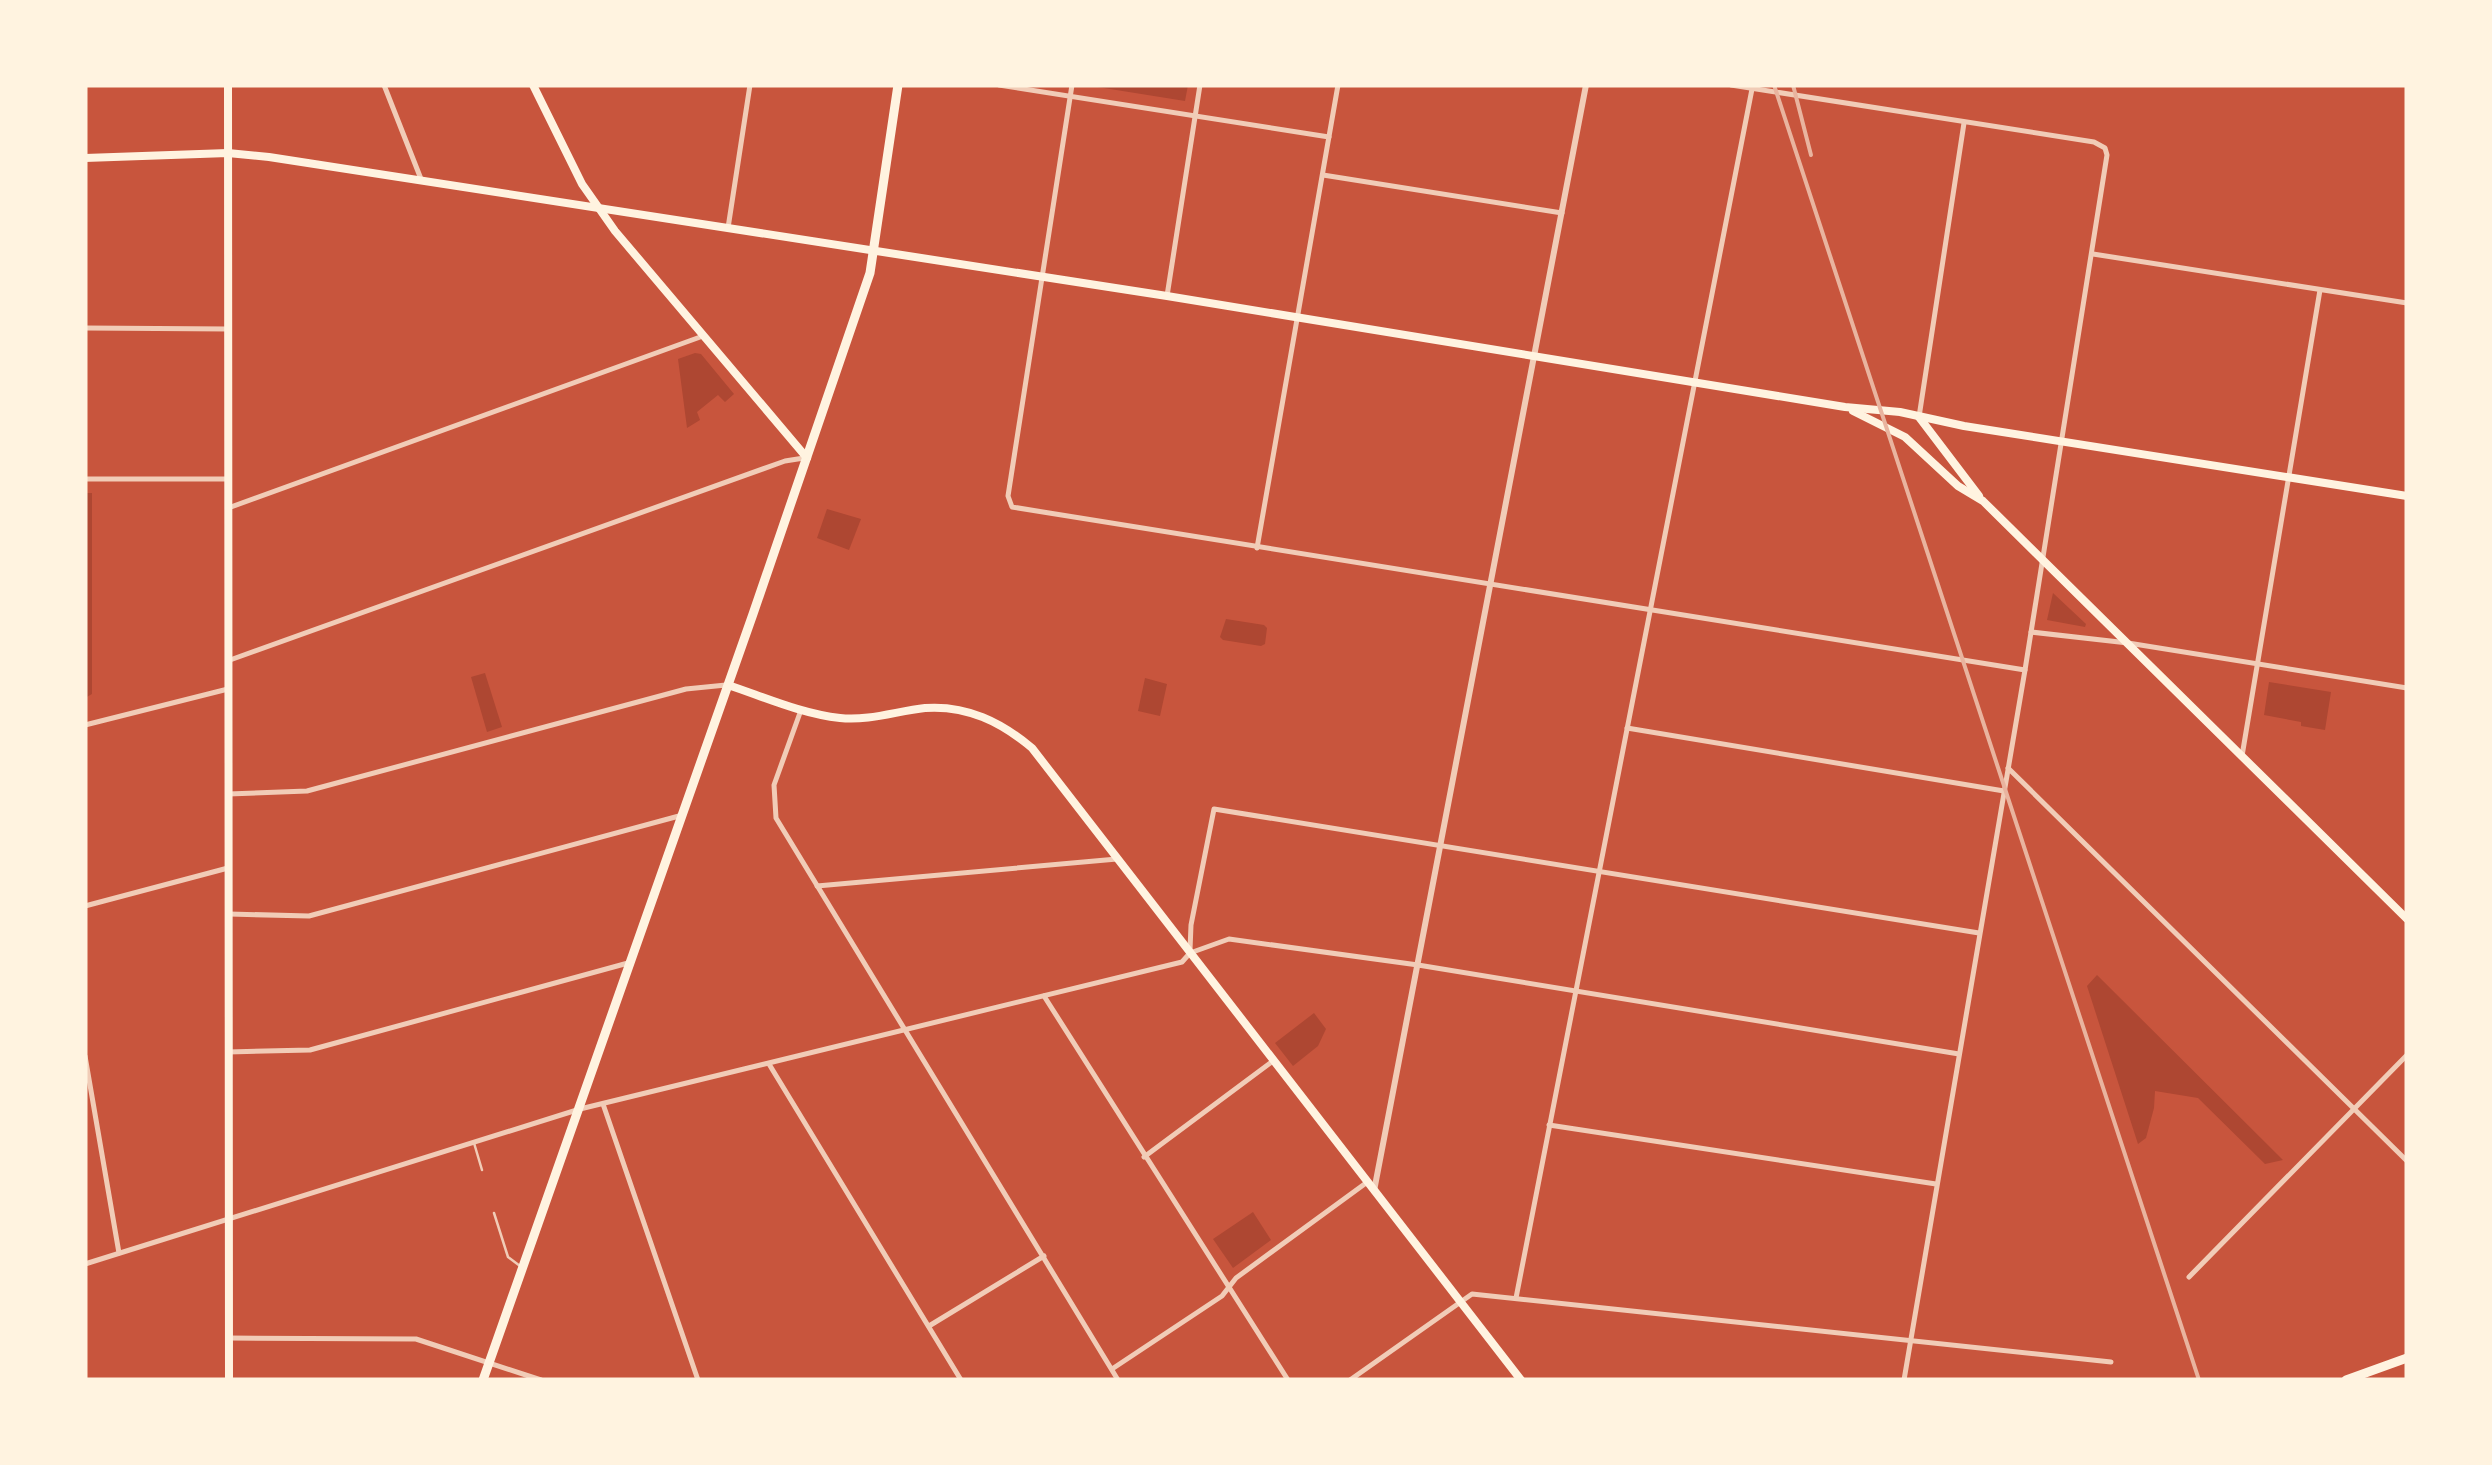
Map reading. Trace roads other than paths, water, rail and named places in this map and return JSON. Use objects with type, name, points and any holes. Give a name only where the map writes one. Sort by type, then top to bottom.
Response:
[{"type":"main road","points":[[228,85],[229,1380]]},
{"type":"main road","points":[[533,85],[582,184],[629,250],[807,458]]},
{"type":"main road","points":[[482,1380],[870,274],[898,85]]},
{"type":"main road","points":[[85,158],[228,153],[420,179],[1845,407],[1900,412],[2407,496]]},
{"type":"main road","points":[[1845,407],[1905,437],[1958,486],[1982,502]]},
{"type":"main road","points":[[1918,416],[1982,502],[2407,919]]},
{"type":"main road","points":[[728,685],[802,709],[855,719],[943,708],[960,710],[1011,730],[1032,748],[1521,1380]]},
{"type":"main road","points":[[2346,1380],[2403,1359]]},
{"type":"street","points":[[384,85],[420,179]]},
{"type":"street","points":[[728,228],[750,85]]},
{"type":"street","points":[[999,85],[1329,136]]},
{"type":"street","points":[[1072,85],[1008,496],[1012,507],[2025,670]]},
{"type":"street","points":[[1167,296],[1200,85]]},
{"type":"street","points":[[1258,548],[1338,85]]},
{"type":"street","points":[[1374,1192],[1586,85]]},
{"type":"street","points":[[1730,85],[2094,142],[2105,148],[2108,163],[1904,1380]]},
{"type":"street","points":[[1516,1298],[1751,90]]},
{"type":"street","points":[[1918,416],[1964,123]]},
{"type":"street","points":[[1323,175],[1562,213]]},
{"type":"street","points":[[2093,254],[2407,303]]},
{"type":"street","points":[[2242,756],[2320,290]]},
{"type":"street","points":[[85,328],[228,329]]},
{"type":"street","points":[[228,508],[703,336]]},
{"type":"street","points":[[229,660],[784,461],[807,458]]},
{"type":"street","points":[[85,479],[228,480]]},
{"type":"street","points":[[2031,632],[2128,642],[2407,688]]},
{"type":"street","points":[[228,794],[307,791],[686,689],[728,685]]},
{"type":"street","points":[[85,725],[228,689]]},
{"type":"street","points":[[802,709],[776,776],[772,798],[778,824],[1118,1380]]},
{"type":"street","points":[[1627,728],[2004,791]]},
{"type":"street","points":[[2008,768],[2407,1162]]},
{"type":"street","points":[[1190,953],[1191,925],[1214,809],[1980,933]]},
{"type":"street","points":[[228,914],[309,916],[682,815]]},
{"type":"street","points":[[817,886],[1116,859]]},
{"type":"street","points":[[85,906],[228,868]]},
{"type":"street","points":[[85,1264],[580,1109],[1182,962],[1190,953],[1229,939],[1418,965],[1959,1054]]},
{"type":"street","points":[[228,1052],[310,1050],[631,962]]},
{"type":"street","points":[[1044,996],[1288,1380]]},
{"type":"street","points":[[2190,1277],[2407,1055]]},
{"type":"street","points":[[85,1056],[120,1253]]},
{"type":"street","points":[[1144,1157],[1273,1061]]},
{"type":"street","points":[[769,1064],[961,1380]]},
{"type":"street","points":[[603,1104],[698,1380]]},
{"type":"street","points":[[1549,1125],[1936,1184]]},
{"type":"street","points":[[1112,1368],[1222,1296],[1366,1183]]},
{"type":"street","points":[[928,1326],[1044,1256]]},
{"type":"street","points":[[1350,1380],[1472,1294],[2111,1362]]},
{"type":"street","points":[[229,1338],[416,1339],[541,1380]]},
{"type":"lane","points":[[474,1143],[482,1170]]},
{"type":"lane","points":[[494,1213],[508,1257],[522,1267]]},
{"type":"railway","points":[[1774,85],[2199,1380]]},
{"type":"railway","points":[[1793,85],[1811,155]]}]
